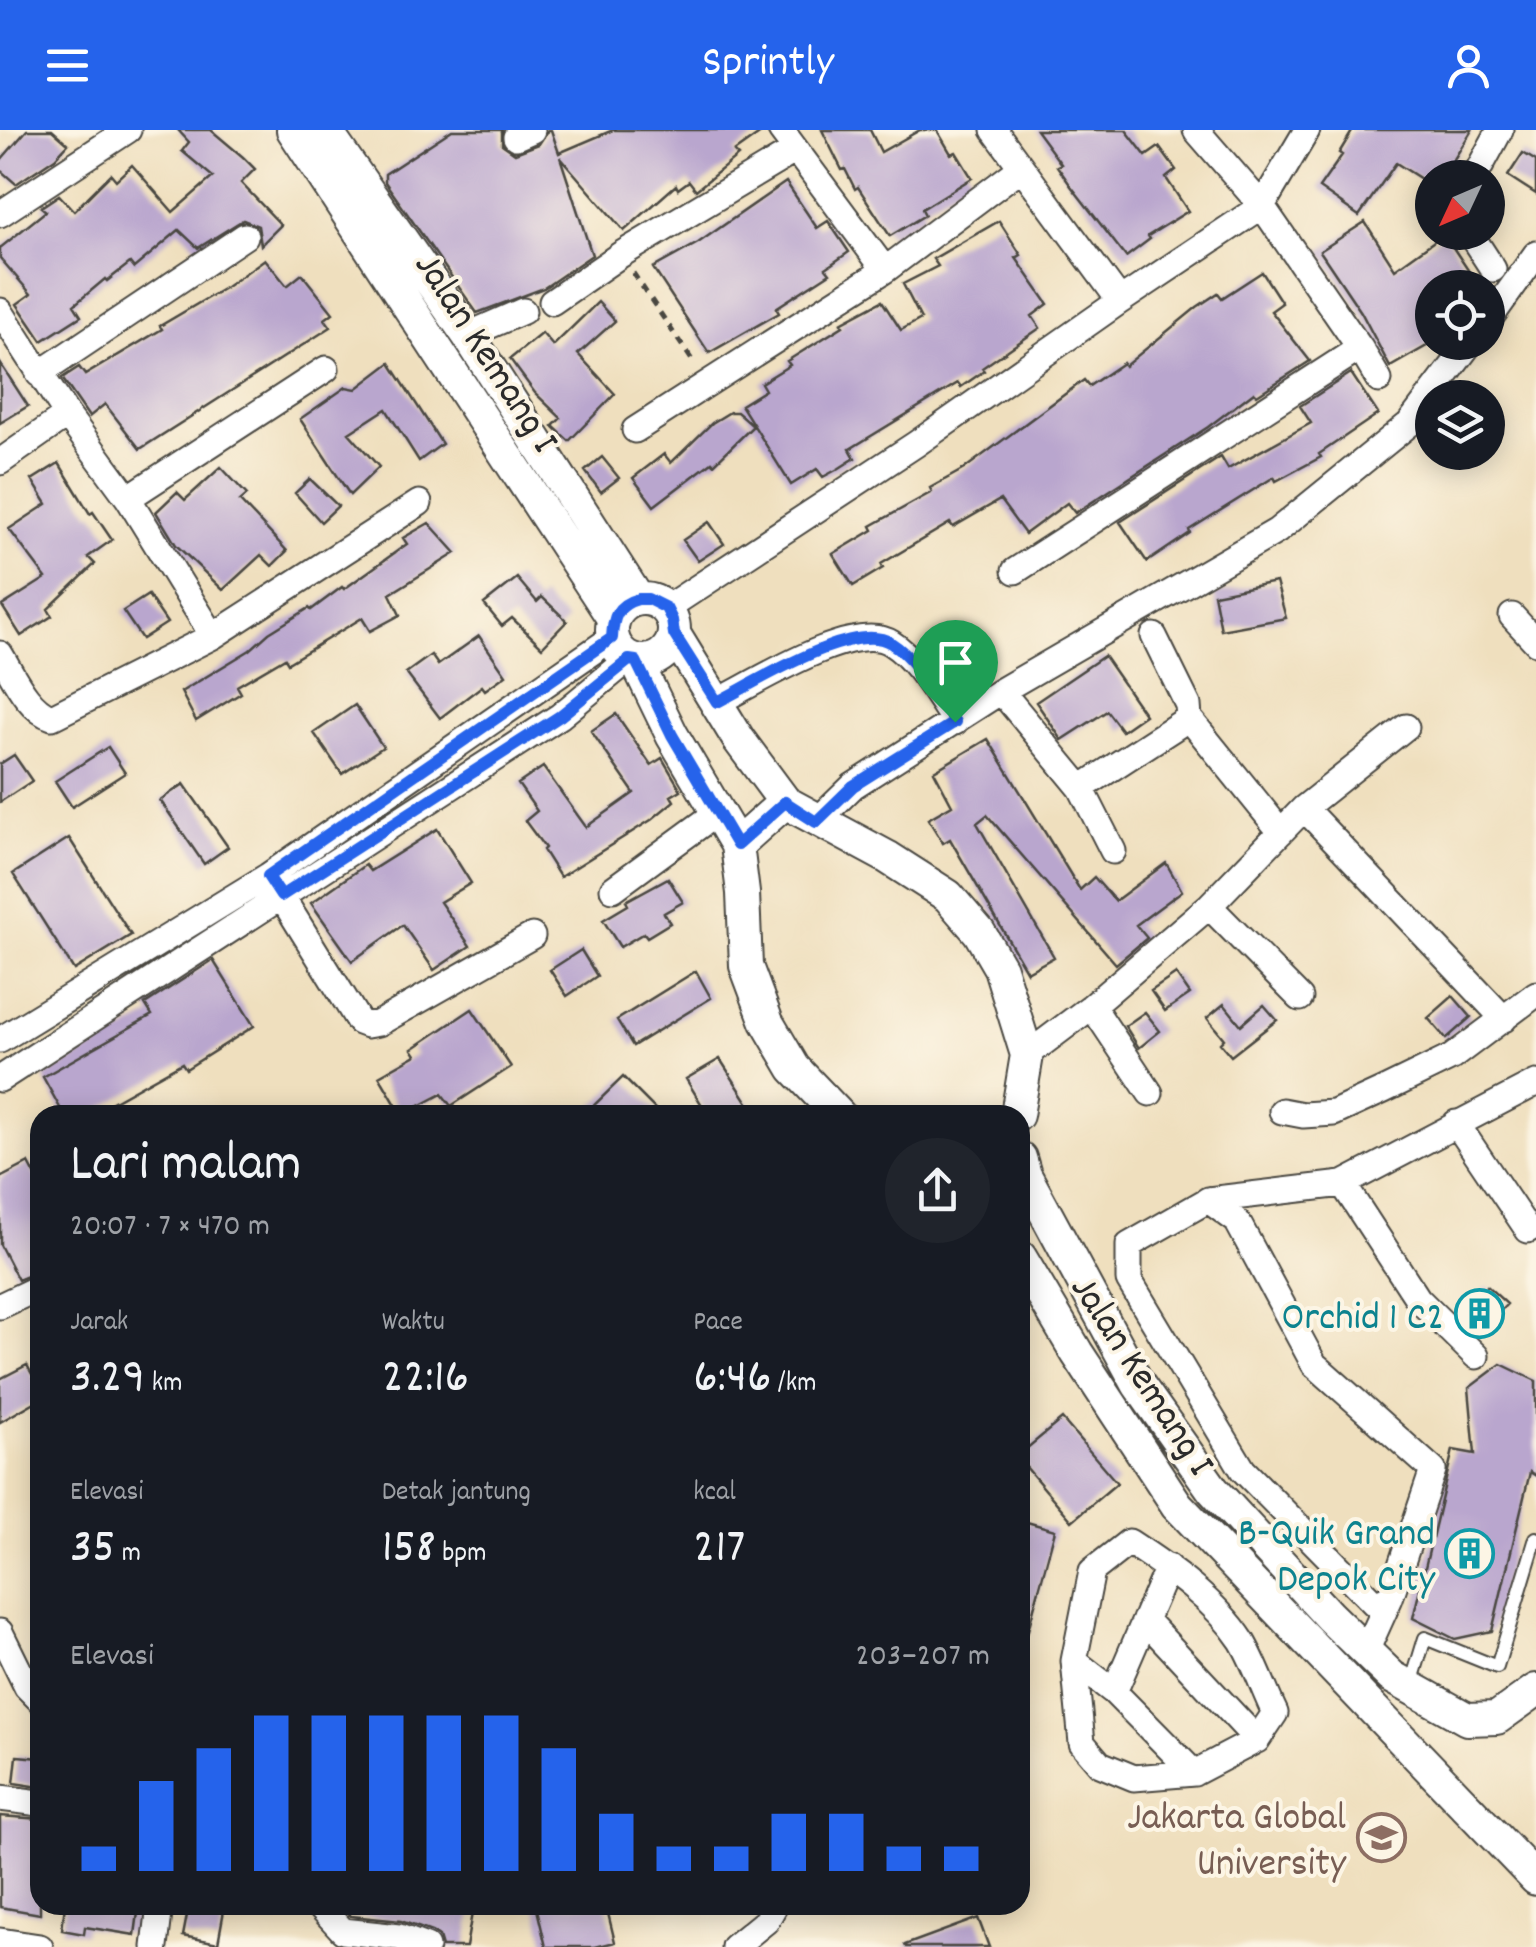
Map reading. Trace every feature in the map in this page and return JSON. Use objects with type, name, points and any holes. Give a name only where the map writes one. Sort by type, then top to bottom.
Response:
[{"type":"street","points":[[0,214],[128,130]]},
{"type":"street","name":"Jalan Kemang I","points":[[293,130],[638,631],[717,702],[739,740],[785,802],[887,857],[948,896],[979,932],[1000,968],[1027,1055],[1020,1105]]},
{"type":"street","name":"Jalan Kemang I","points":[[325,130],[468,336],[638,631],[672,735],[737,845],[744,893],[746,966],[760,1004],[794,1068],[829,1105]]},
{"type":"street","points":[[994,130],[1120,301]]},
{"type":"street","points":[[1196,130],[1262,206],[1379,380]]},
{"type":"street","points":[[0,1040],[275,886],[560,716],[638,631],[1262,206],[1307,130]]},
{"type":"street","points":[[1484,160],[1500,130]]},
{"type":"street","points":[[552,302],[788,140],[886,270]]},
{"type":"street","points":[[635,430],[886,270],[1021,168]]},
{"type":"street","points":[[39,374],[245,236]]},
{"type":"street","points":[[1481,250],[1493,269]]},
{"type":"street","points":[[1505,297],[1536,254]]},
{"type":"street","points":[[468,336],[523,310]]},
{"type":"street","points":[[0,311],[67,415],[128,498],[213,636]]},
{"type":"street","points":[[1015,571],[1360,348]]},
{"type":"street","points":[[816,822],[853,786],[1001,691],[1277,531],[1409,424],[1457,360]]},
{"type":"street","points":[[128,498],[326,369]]},
{"type":"street","points":[[0,462],[67,415]]},
{"type":"street","points":[[0,654],[39,711],[52,717],[213,636],[419,503]]},
{"type":"street","points":[[1512,616],[1536,642]]},
{"type":"street","points":[[717,702],[824,648],[872,636],[890,642],[911,661],[955,722]]},
{"type":"street","points":[[1154,636],[1188,705],[1189,718],[1281,832]]},
{"type":"street","points":[[1001,691],[1081,788],[1112,851]]},
{"type":"street","points":[[1081,788],[1189,718]]},
{"type":"street","points":[[1027,1055],[1092,1006],[1208,906],[1304,808],[1406,727]]},
{"type":"street","points":[[737,845],[785,802]]},
{"type":"street","points":[[1304,808],[1504,1018]]},
{"type":"street","points":[[613,889],[718,812]]},
{"type":"street","points":[[275,886],[359,1022],[367,1025],[379,1023],[532,936]]},
{"type":"street","points":[[0,1079],[275,886]]},
{"type":"street","points":[[1208,906],[1300,998]]},
{"type":"street","points":[[1282,1111],[1303,1115],[1334,1113],[1452,1057],[1536,994]]},
{"type":"street","points":[[1092,1006],[1150,1094]]},
{"type":"street","points":[[1390,1598],[1374,1603],[1243,1470],[1129,1280],[1129,1244],[1208,1200],[1344,1184],[1536,1083]]},
{"type":"street","points":[[1456,1122],[1528,1230]]},
{"type":"street","name":"Jalan Kemang I","points":[[1030,1184],[1138,1384],[1213,1490],[1366,1651],[1392,1676],[1467,1719],[1497,1718],[1536,1690]]},
{"type":"street","points":[[1344,1184],[1418,1300],[1476,1356]]},
{"type":"street","points":[[1208,1200],[1237,1221],[1314,1364],[1434,1470],[1390,1598],[1366,1651]]},
{"type":"street","name":"Jalan Kemang I","points":[[1030,1274],[1077,1354],[1177,1505],[1536,1879]]},
{"type":"street","points":[[0,1306],[30,1294]]},
{"type":"street","points":[[1077,1354],[1111,1331]]},
{"type":"street","points":[[1129,1542],[1168,1567],[1241,1640],[1275,1713],[1257,1740],[1194,1773],[1134,1778],[1100,1764],[1082,1743],[1074,1662],[1092,1570],[1129,1542]]},
{"type":"street","points":[[1214,1609],[1264,1544]]},
{"type":"street","points":[[1114,1692],[1168,1567]]},
{"type":"street","points":[[1145,1620],[1257,1740]]},
{"type":"street","points":[[0,1632],[30,1689]]},
{"type":"street","points":[[1074,1662],[1114,1692],[1194,1773]]},
{"type":"street","points":[[0,1798],[30,1802]]},
{"type":"street","points":[[155,1947],[159,1915]]},
{"type":"street","points":[[329,1915],[343,1931],[398,1936],[426,1947]]},
{"type":"street","points":[[734,1947],[769,1915]]},
{"type":"street","points":[[0,1941],[40,1947]]},
{"type":"lane","points":[[1411,1687],[1425,1638],[1497,1668],[1536,1538]]},
{"type":"path","points":[[620,254],[707,382]]},
{"type":"building","points":[[27,130],[52,130],[68,144],[55,158],[16,184],[0,170],[0,161]]},
{"type":"building","points":[[178,130],[211,130],[243,157],[255,169],[241,183],[281,225],[261,245],[258,226],[243,220],[198,248],[179,230],[134,268],[130,263],[105,279],[74,305],[81,316],[42,341],[17,304],[31,294],[0,258],[0,248],[46,211],[41,207],[59,195],[74,211],[111,174],[116,180],[132,165],[173,212],[213,177],[182,151],[189,142]]},
{"type":"building","points":[[452,130],[502,130],[502,144],[515,153],[539,144],[551,130],[559,153],[613,130],[765,130],[734,152],[738,156],[696,190],[689,181],[678,189],[676,185],[624,231],[560,157],[592,255],[544,288],[477,313],[385,182],[385,174]]},
{"type":"building","points":[[822,130],[870,130],[881,152],[920,130],[937,130],[972,178],[922,209],[925,215],[890,236],[845,169],[842,170]]},
{"type":"building","points":[[1036,130],[1126,130],[1146,156],[1159,147],[1176,170],[1166,178],[1188,211],[1148,236],[1150,239],[1126,257],[1071,186],[1057,166],[1061,164]]},
{"type":"building","points":[[1353,130],[1472,130],[1454,160],[1415,160],[1415,175],[1396,163],[1359,216],[1319,188],[1342,155],[1339,153]]},
{"type":"building","points":[[1523,153],[1536,161],[1536,194],[1508,176]]},
{"type":"building","points":[[786,182],[817,228],[828,221],[849,252],[826,268],[830,273],[776,308],[779,313],[709,353],[653,268],[698,243]]},
{"type":"building","points":[[999,221],[1021,255],[1016,258],[1048,304],[1032,316],[1040,328],[961,387],[958,383],[850,449],[855,458],[838,469],[823,477],[817,469],[791,485],[741,405],[765,390],[761,383],[790,365],[787,361],[843,326],[841,323],[882,301],[901,330],[921,319],[903,284],[938,266],[933,259]]},
{"type":"building","points":[[1365,222],[1395,269],[1422,250],[1455,250],[1468,270],[1415,270],[1415,353],[1390,367],[1361,312],[1320,251]]},
{"type":"building","points":[[265,259],[287,286],[302,274],[333,313],[325,319],[331,327],[140,449],[105,404],[89,417],[62,378],[79,367],[85,375],[162,329],[160,326]]},
{"type":"building","points":[[1262,272],[1282,303],[1271,311],[1310,361],[1257,395],[1254,392],[1208,427],[1075,513],[1067,503],[1025,534],[1000,500],[953,527],[950,523],[881,564],[883,568],[853,586],[833,554],[873,530],[871,526],[932,492],[930,488],[964,469],[1084,380],[1089,386],[1123,363],[1125,366],[1197,307],[1218,293],[1222,298]]},
{"type":"building","points":[[598,302],[615,321],[578,354],[615,394],[569,441],[553,426],[561,418],[535,393],[510,359],[542,333],[553,346]]},
{"type":"building","points":[[0,363],[28,406],[0,423]]},
{"type":"building","points":[[390,363],[442,444],[419,461],[386,409],[349,433],[379,467],[350,495],[300,419],[346,387],[356,389]]},
{"type":"building","points":[[1351,373],[1378,414],[1319,454],[1321,457],[1276,481],[1274,477],[1189,530],[1147,562],[1120,522],[1221,457],[1228,469],[1311,423],[1300,406]]},
{"type":"building","points":[[737,412],[753,426],[714,464],[654,506],[633,478],[664,454],[671,463],[712,423]]},
{"type":"building","points":[[602,457],[619,478],[601,492],[585,471]]},
{"type":"building","points":[[59,463],[90,514],[93,512],[112,540],[88,557],[95,564],[48,609],[52,616],[21,636],[2,606],[46,578],[9,529],[47,504],[32,480]]},
{"type":"building","points":[[221,467],[247,495],[240,501],[287,551],[272,566],[261,555],[223,590],[176,545],[156,512],[177,492],[185,500]]},
{"type":"building","points":[[310,479],[338,506],[321,522],[295,493]]},
{"type":"building","points":[[709,522],[724,544],[698,561],[683,540]]},
{"type":"building","points":[[429,523],[456,553],[390,594],[400,615],[370,631],[362,618],[288,663],[285,658],[237,686],[241,693],[196,721],[181,692],[344,589],[407,544],[403,538]]},
{"type":"building","points":[[517,578],[537,602],[542,597],[567,621],[542,647],[512,618],[502,626],[484,604]]},
{"type":"building","points":[[1276,582],[1286,618],[1221,630],[1214,594]]},
{"type":"building","points":[[148,595],[167,623],[142,639],[123,611]]},
{"type":"building","points":[[479,636],[506,675],[485,690],[482,686],[440,718],[406,673],[431,655],[438,665]]},
{"type":"building","points":[[1104,656],[1145,715],[1122,731],[1107,711],[1062,740],[1036,702]]},
{"type":"building","points":[[355,705],[383,747],[342,774],[314,733]]},
{"type":"building","points":[[616,714],[651,765],[662,758],[681,790],[651,820],[560,877],[525,821],[537,811],[518,784],[543,767],[586,827],[634,793],[591,731]]},
{"type":"building","points":[[988,739],[1080,890],[1094,877],[1115,901],[1166,863],[1182,891],[1136,925],[1147,938],[1116,964],[987,815],[977,823],[1054,957],[1027,972],[950,839],[943,843],[928,819],[952,805],[934,771]]},
{"type":"building","points":[[108,747],[125,773],[72,807],[55,781]]},
{"type":"building","points":[[14,755],[32,781],[0,802],[0,764]]},
{"type":"building","points":[[184,784],[228,847],[204,864],[160,800]]},
{"type":"building","points":[[437,829],[471,883],[440,902],[470,946],[434,970],[403,925],[352,961],[311,903],[365,865],[370,871]]},
{"type":"building","points":[[69,838],[131,935],[74,970],[13,874]]},
{"type":"building","points":[[668,878],[683,902],[664,913],[670,923],[620,947],[603,920],[628,905],[626,901]]},
{"type":"building","points":[[581,950],[597,976],[567,996],[550,970]]},
{"type":"building","points":[[213,960],[254,1026],[186,1069],[182,1063],[107,1105],[58,1105],[43,1077],[152,1015],[145,1004]]},
{"type":"building","points":[[696,971],[711,998],[633,1046],[617,1020]]},
{"type":"building","points":[[1176,974],[1190,994],[1165,1011],[1151,991]]},
{"type":"building","points":[[1453,996],[1471,1017],[1446,1039],[1428,1018]]},
{"type":"building","points":[[1224,1004],[1241,1025],[1264,1005],[1277,1020],[1231,1056],[1220,1043],[1224,1039],[1207,1018]]},
{"type":"building","points":[[472,1009],[511,1067],[453,1105],[442,1094],[421,1105],[396,1105],[379,1076],[416,1055],[412,1049]]},
{"type":"building","points":[[1145,1012],[1160,1031],[1139,1048],[1125,1026]]},
{"type":"building","points":[[720,1059],[750,1105],[702,1105],[686,1079]]},
{"type":"building","points":[[623,1077],[651,1105],[594,1105]]},
{"type":"building","points":[[30,1165],[30,1275],[18,1280],[0,1245],[0,1178]]},
{"type":"building","name":"Orchid 1 C2","points":[[1487,1286],[1507,1304],[1477,1335],[1459,1316]]},
{"type":"building","name":"B-Quik Grand Depok City","points":[[1501,1364],[1536,1381],[1536,1476],[1530,1472],[1492,1631],[1455,1639],[1413,1618],[1453,1450],[1475,1454],[1469,1388]]},
{"type":"building","points":[[27,1365],[30,1371],[30,1405],[0,1422],[0,1379]]},
{"type":"building","points":[[1062,1419],[1117,1483],[1072,1521],[1030,1472],[1030,1446]]},
{"type":"building","points":[[1030,1523],[1055,1530],[1030,1623]]},
{"type":"building","points":[[17,1756],[30,1757],[30,1785],[14,1783]]},
{"type":"building","points":[[0,1816],[30,1818],[30,1912],[0,1907]]},
{"type":"building","points":[[64,1915],[138,1915],[135,1935],[85,1927],[84,1934],[62,1930]]},
{"type":"building","points":[[187,1915],[223,1915],[218,1943],[183,1936]]},
{"type":"building","points":[[472,1915],[466,1947],[442,1947],[439,1937],[432,1932],[401,1921],[351,1916]]},
{"type":"building","points":[[538,1915],[608,1915],[615,1942],[595,1947],[546,1947]]},
{"type":"building","points":[[978,1918],[989,1947],[905,1945]]},
{"type":"place","name":"Orchid 1 C2","points":[[1479,1314]]},
{"type":"place","name":"B-Quik Grand Depok City","points":[[1470,1553]]},
{"type":"place","name":"Jakarta Global University","points":[[1381,1837]]},
{"type":"route","points":[[638,599],[658,602],[666,608],[674,634],[717,702],[824,648],[872,636],[890,642],[911,661],[955,722],[853,786],[816,822],[785,802],[737,845],[672,735],[636,661],[629,660],[560,716],[281,896],[268,876],[612,638],[613,618],[619,609],[638,599]]}]
